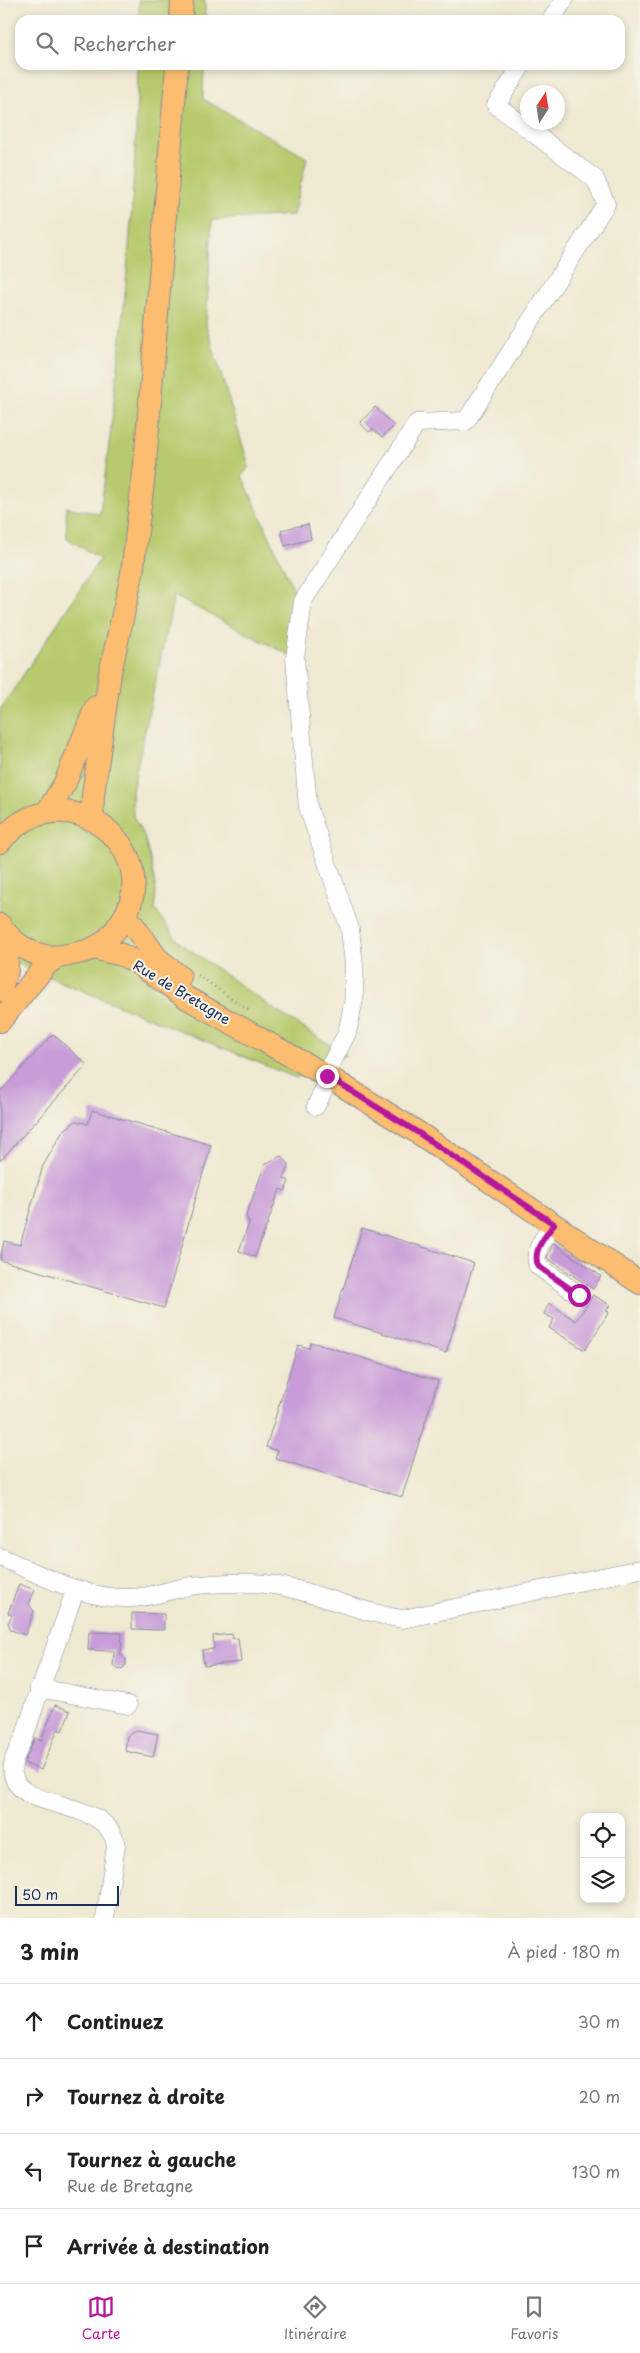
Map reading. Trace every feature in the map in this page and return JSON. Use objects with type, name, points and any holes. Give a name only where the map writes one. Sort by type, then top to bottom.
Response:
[{"type":"main road","points":[[181,15],[182,0]]},
{"type":"main road","points":[[92,819],[92,795],[110,673],[132,574],[145,464],[177,70]]},
{"type":"main road","points":[[47,812],[65,783],[110,673]]},
{"type":"main road","points":[[0,842],[10,830],[27,818],[47,812],[64,811],[81,814],[92,819],[113,834],[125,852],[132,872],[132,894],[126,914],[112,936],[94,948],[57,958],[47,964],[0,1020]]},
{"type":"main road","name":"Rue de Bretagne","points":[[126,914],[157,958],[212,1004],[268,1042]]},
{"type":"main road","points":[[4,930],[31,951],[57,958]]},
{"type":"main road","points":[[0,990],[7,971],[4,930]]},
{"type":"main road","name":"Rue de Bretagne","points":[[94,948],[122,955],[137,963],[187,998],[327,1076],[417,1132],[640,1282]]},
{"type":"street","points":[[554,15],[564,0]]},
{"type":"street","points":[[316,1106],[329,1068],[347,1033],[354,1000],[354,965],[350,929],[308,807],[295,658],[303,601],[417,423],[466,421],[606,204],[595,179],[496,105],[519,70]]},
{"type":"street","points":[[554,1224],[538,1249],[536,1259],[538,1266],[579,1295]]},
{"type":"street","points":[[0,1557],[75,1590],[101,1597],[130,1598],[152,1596],[182,1587],[253,1583],[294,1589],[382,1616],[404,1619],[640,1569]]},
{"type":"street","points":[[75,1590],[12,1768],[13,1777],[17,1784],[35,1796],[98,1817],[114,1835],[116,1846],[105,1918]]},
{"type":"street","points":[[39,1688],[128,1705]]},
{"type":"path","points":[[196,974],[252,1012]]},
{"type":"green space","points":[[139,0],[205,0],[205,15],[139,15]]},
{"type":"green space","points":[[138,70],[204,70],[203,99],[307,158],[293,215],[212,220],[206,325],[249,466],[242,476],[298,599],[291,618],[295,658],[174,596],[132,791],[133,816],[144,836],[151,863],[156,891],[155,910],[179,942],[278,1012],[346,1055],[296,1078],[0,957],[0,710],[100,559],[67,538],[66,507],[100,514],[125,290],[134,178]]},
{"type":"building","points":[[375,407],[394,426],[382,437],[373,429],[369,432],[360,423]]},
{"type":"building","points":[[308,524],[311,539],[285,546],[281,530]]},
{"type":"building","points":[[53,1034],[87,1065],[0,1161],[0,1092]]},
{"type":"building","points":[[92,1110],[211,1145],[164,1308],[0,1260],[4,1241],[20,1245],[43,1166],[63,1131],[76,1121],[88,1124]]},
{"type":"building","points":[[281,1156],[289,1164],[284,1179],[289,1181],[285,1191],[280,1189],[255,1257],[239,1251],[249,1223],[246,1216],[265,1164]]},
{"type":"building","points":[[362,1228],[474,1263],[446,1353],[334,1318]]},
{"type":"building","points":[[553,1243],[601,1276],[593,1289],[547,1258]]},
{"type":"building","points":[[593,1295],[610,1305],[606,1311],[609,1312],[585,1350],[549,1328],[554,1319],[544,1314],[549,1303],[576,1321]]},
{"type":"building","points":[[311,1342],[438,1381],[402,1497],[275,1458],[278,1451],[266,1447],[298,1345],[309,1348]]},
{"type":"building","points":[[19,1584],[35,1590],[29,1604],[34,1611],[25,1635],[11,1630],[8,1623],[12,1615],[8,1613]]},
{"type":"building","points":[[132,1613],[164,1614],[164,1630],[132,1629]]},
{"type":"building","points":[[89,1632],[122,1633],[121,1652],[119,1652],[126,1660],[126,1665],[122,1669],[113,1665],[114,1651],[88,1650]]},
{"type":"building","points":[[232,1634],[233,1639],[238,1638],[241,1662],[204,1666],[202,1650],[214,1649],[213,1636]]},
{"type":"building","points":[[55,1705],[70,1711],[62,1731],[58,1729],[41,1770],[24,1763],[35,1738],[41,1741]]},
{"type":"building","points":[[137,1730],[158,1734],[153,1757],[125,1751],[127,1736]]},
{"type":"route","points":[[327,1076],[417,1132],[554,1224],[538,1249],[536,1259],[538,1266],[579,1295]]}]
